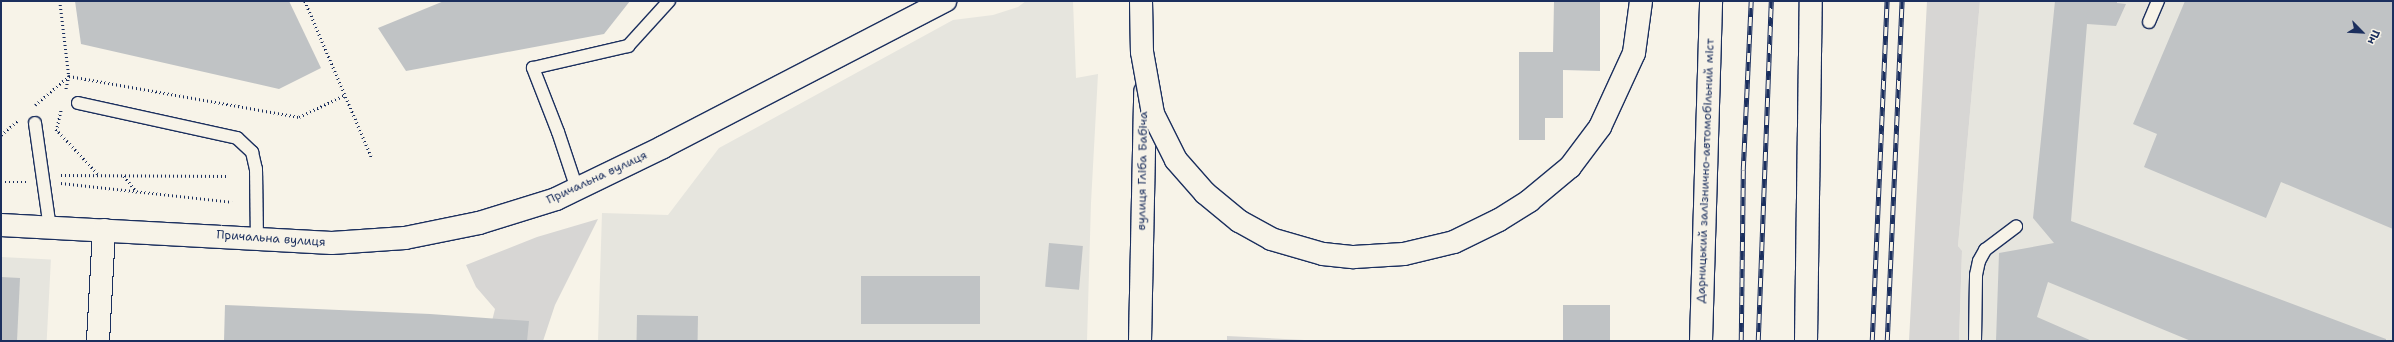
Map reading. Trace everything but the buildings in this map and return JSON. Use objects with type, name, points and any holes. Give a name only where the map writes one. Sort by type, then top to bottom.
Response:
[{"type":"main road","name":"Причальна вулиця","points":[[1,225],[332,243],[405,238],[479,223],[556,199],[577,189],[945,1]]},
{"type":"main road","points":[[1142,1],[1142,52],[1153,114],[1176,160],[1216,202],[1239,221],[1271,239],[1323,254],[1354,257],[1404,254],[1454,242],[1499,220],[1529,201],[1570,167],[1600,127],[1634,53],[1641,1]]},
{"type":"main road","name":"вулиця Гліба Бабіча","points":[[1140,341],[1147,1]]},
{"type":"main road","name":"Дарницький залізнично-автомобільний міст","points":[[1701,341],[1711,1]]},
{"type":"main road","points":[[1806,341],[1811,1]]},
{"type":"main road","points":[[98,341],[104,230]]},
{"type":"lane","points":[[577,189],[558,132],[533,68],[628,46],[669,1]]},
{"type":"lane","points":[[2149,22],[2158,1]]},
{"type":"lane","points":[[78,103],[237,138],[252,152],[255,164],[257,238]]},
{"type":"lane","points":[[35,123],[50,228]]},
{"type":"lane","points":[[1974,341],[1976,275],[1979,261],[1985,250],[2016,227]]},
{"type":"path","points":[[305,1],[372,158]]},
{"type":"path","points":[[30,110],[69,76],[299,117],[345,96]]},
{"type":"path","points":[[1,135],[24,115]]},
{"type":"path","points":[[56,129],[99,175]]},
{"type":"path","points":[[60,175],[230,176]]},
{"type":"path","points":[[124,175],[137,192]]},
{"type":"path","points":[[1,182],[44,183],[232,202]]},
{"type":"shaded area","points":[[1026,1],[1073,1],[1076,78],[1098,74],[1091,203],[1087,341],[598,341],[602,213],[668,215],[719,148],[953,20],[993,15],[1018,7]]},
{"type":"shaded area","points":[[1927,1],[1980,1],[1958,246],[1962,251],[1959,341],[1909,341]]},
{"type":"shaded area","points":[[1980,1],[2393,1],[2393,341],[1959,341],[1962,252],[1958,246]]},
{"type":"shaded area","points":[[598,219],[555,305],[543,341],[487,341],[495,309],[476,287],[466,265],[537,237]]},
{"type":"shaded area","points":[[1,257],[51,260],[47,341],[1,341]]},
{"type":"shaded area","points":[[1227,336],[1324,341],[1227,341]]},
{"type":"railway","points":[[1741,341],[1743,170],[1751,1]]},
{"type":"railway","points":[[1758,341],[1771,1]]},
{"type":"railway","points":[[1872,341],[1887,1]]},
{"type":"railway","points":[[1887,341],[1902,1]]}]
